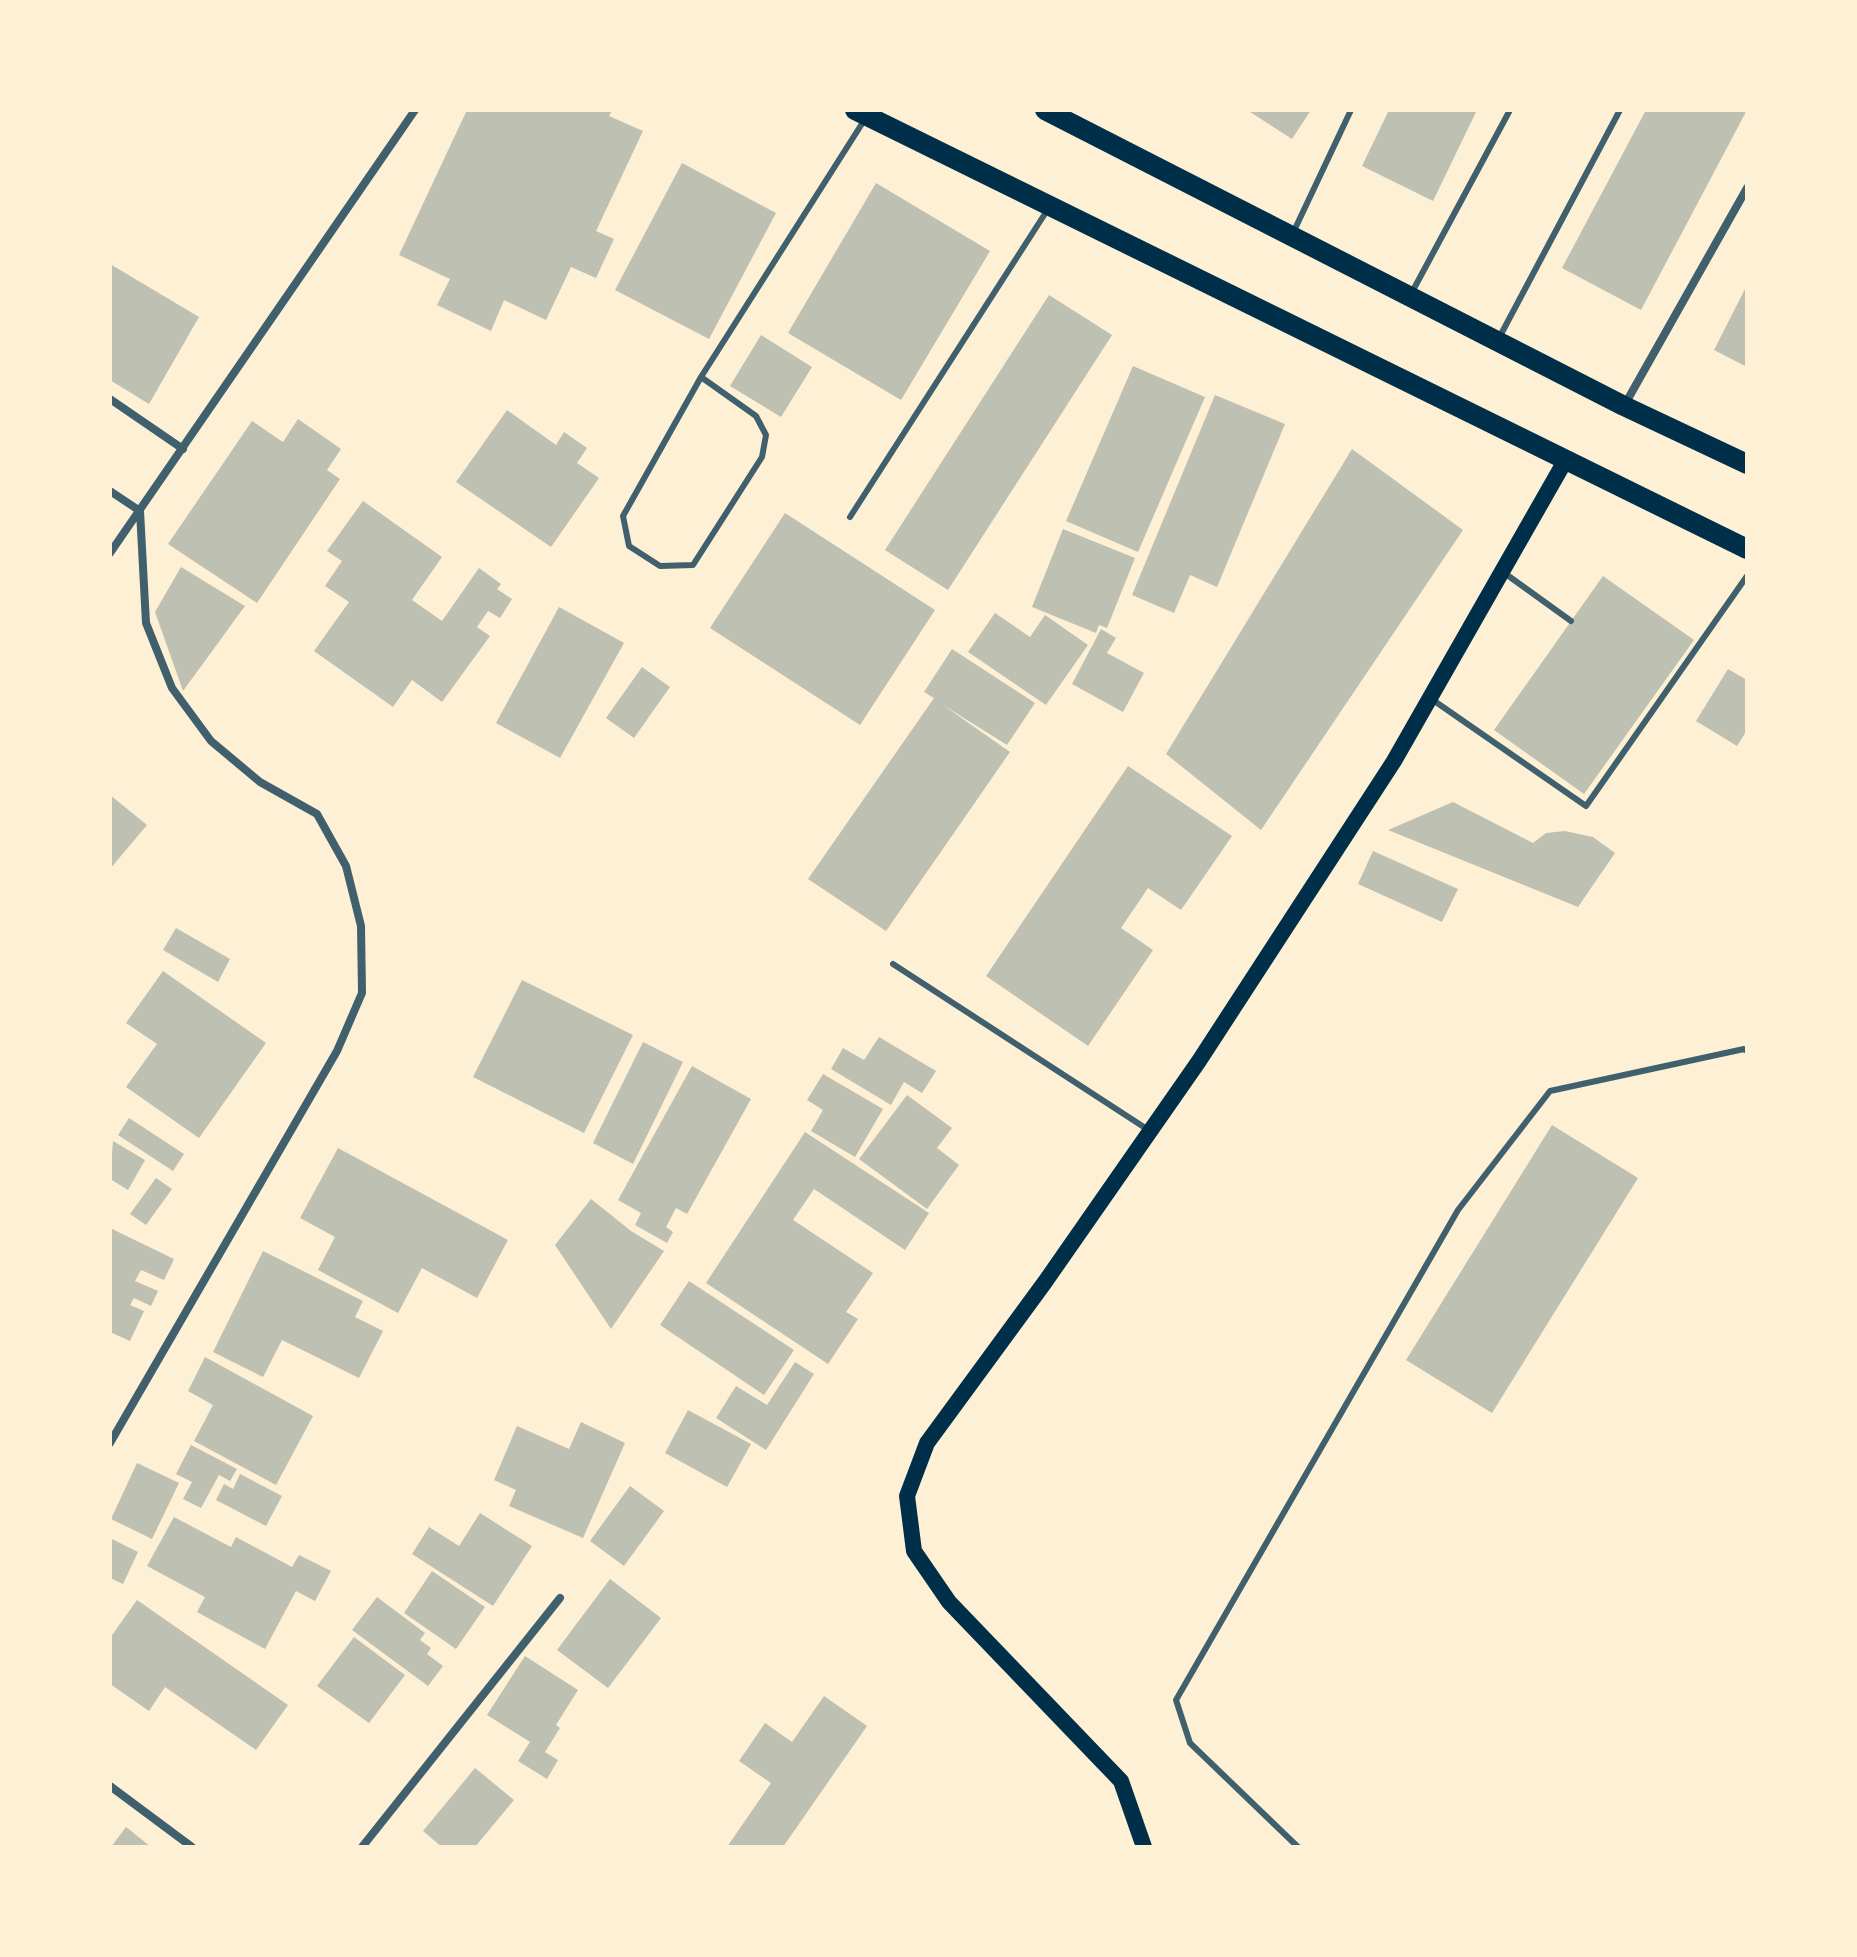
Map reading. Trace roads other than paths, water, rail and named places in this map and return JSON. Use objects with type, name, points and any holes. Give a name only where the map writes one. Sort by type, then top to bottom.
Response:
[{"type":"main road","points":[[1045,110],[1497,342],[1747,464]]},
{"type":"main road","points":[[861,113],[1747,549]]},
{"type":"main road","points":[[1144,1847],[1121,1781],[949,1602],[914,1551],[907,1496],[927,1443],[1150,1131],[1394,761],[1565,461]]},
{"type":"street","points":[[110,553],[415,110]]},
{"type":"street","points":[[1624,406],[1747,188]]},
{"type":"street","points":[[110,399],[183,449]]},
{"type":"street","points":[[110,491],[140,511]]},
{"type":"street","points":[[110,1443],[337,1051],[362,993],[361,926],[346,866],[317,814],[260,782],[211,741],[172,688],[146,623],[140,511]]},
{"type":"street","points":[[362,1847],[560,1598]]},
{"type":"street","points":[[110,1786],[192,1847]]},
{"type":"lane","points":[[1292,236],[1351,110]]},
{"type":"lane","points":[[1410,296],[1510,110]]},
{"type":"lane","points":[[1497,342],[1620,110]]},
{"type":"lane","points":[[701,377],[756,416],[766,435],[762,457],[693,565],[660,566],[629,546],[623,516],[701,377],[861,113]]},
{"type":"lane","points":[[850,517],[1050,206]]},
{"type":"lane","points":[[1503,572],[1571,621]]},
{"type":"lane","points":[[1430,698],[1586,806],[1663,689],[1747,576]]},
{"type":"lane","points":[[893,964],[1150,1131]]},
{"type":"lane","points":[[1298,1847],[1190,1743],[1176,1700],[1458,1210],[1550,1091],[1744,1049],[1747,1051]]}]
